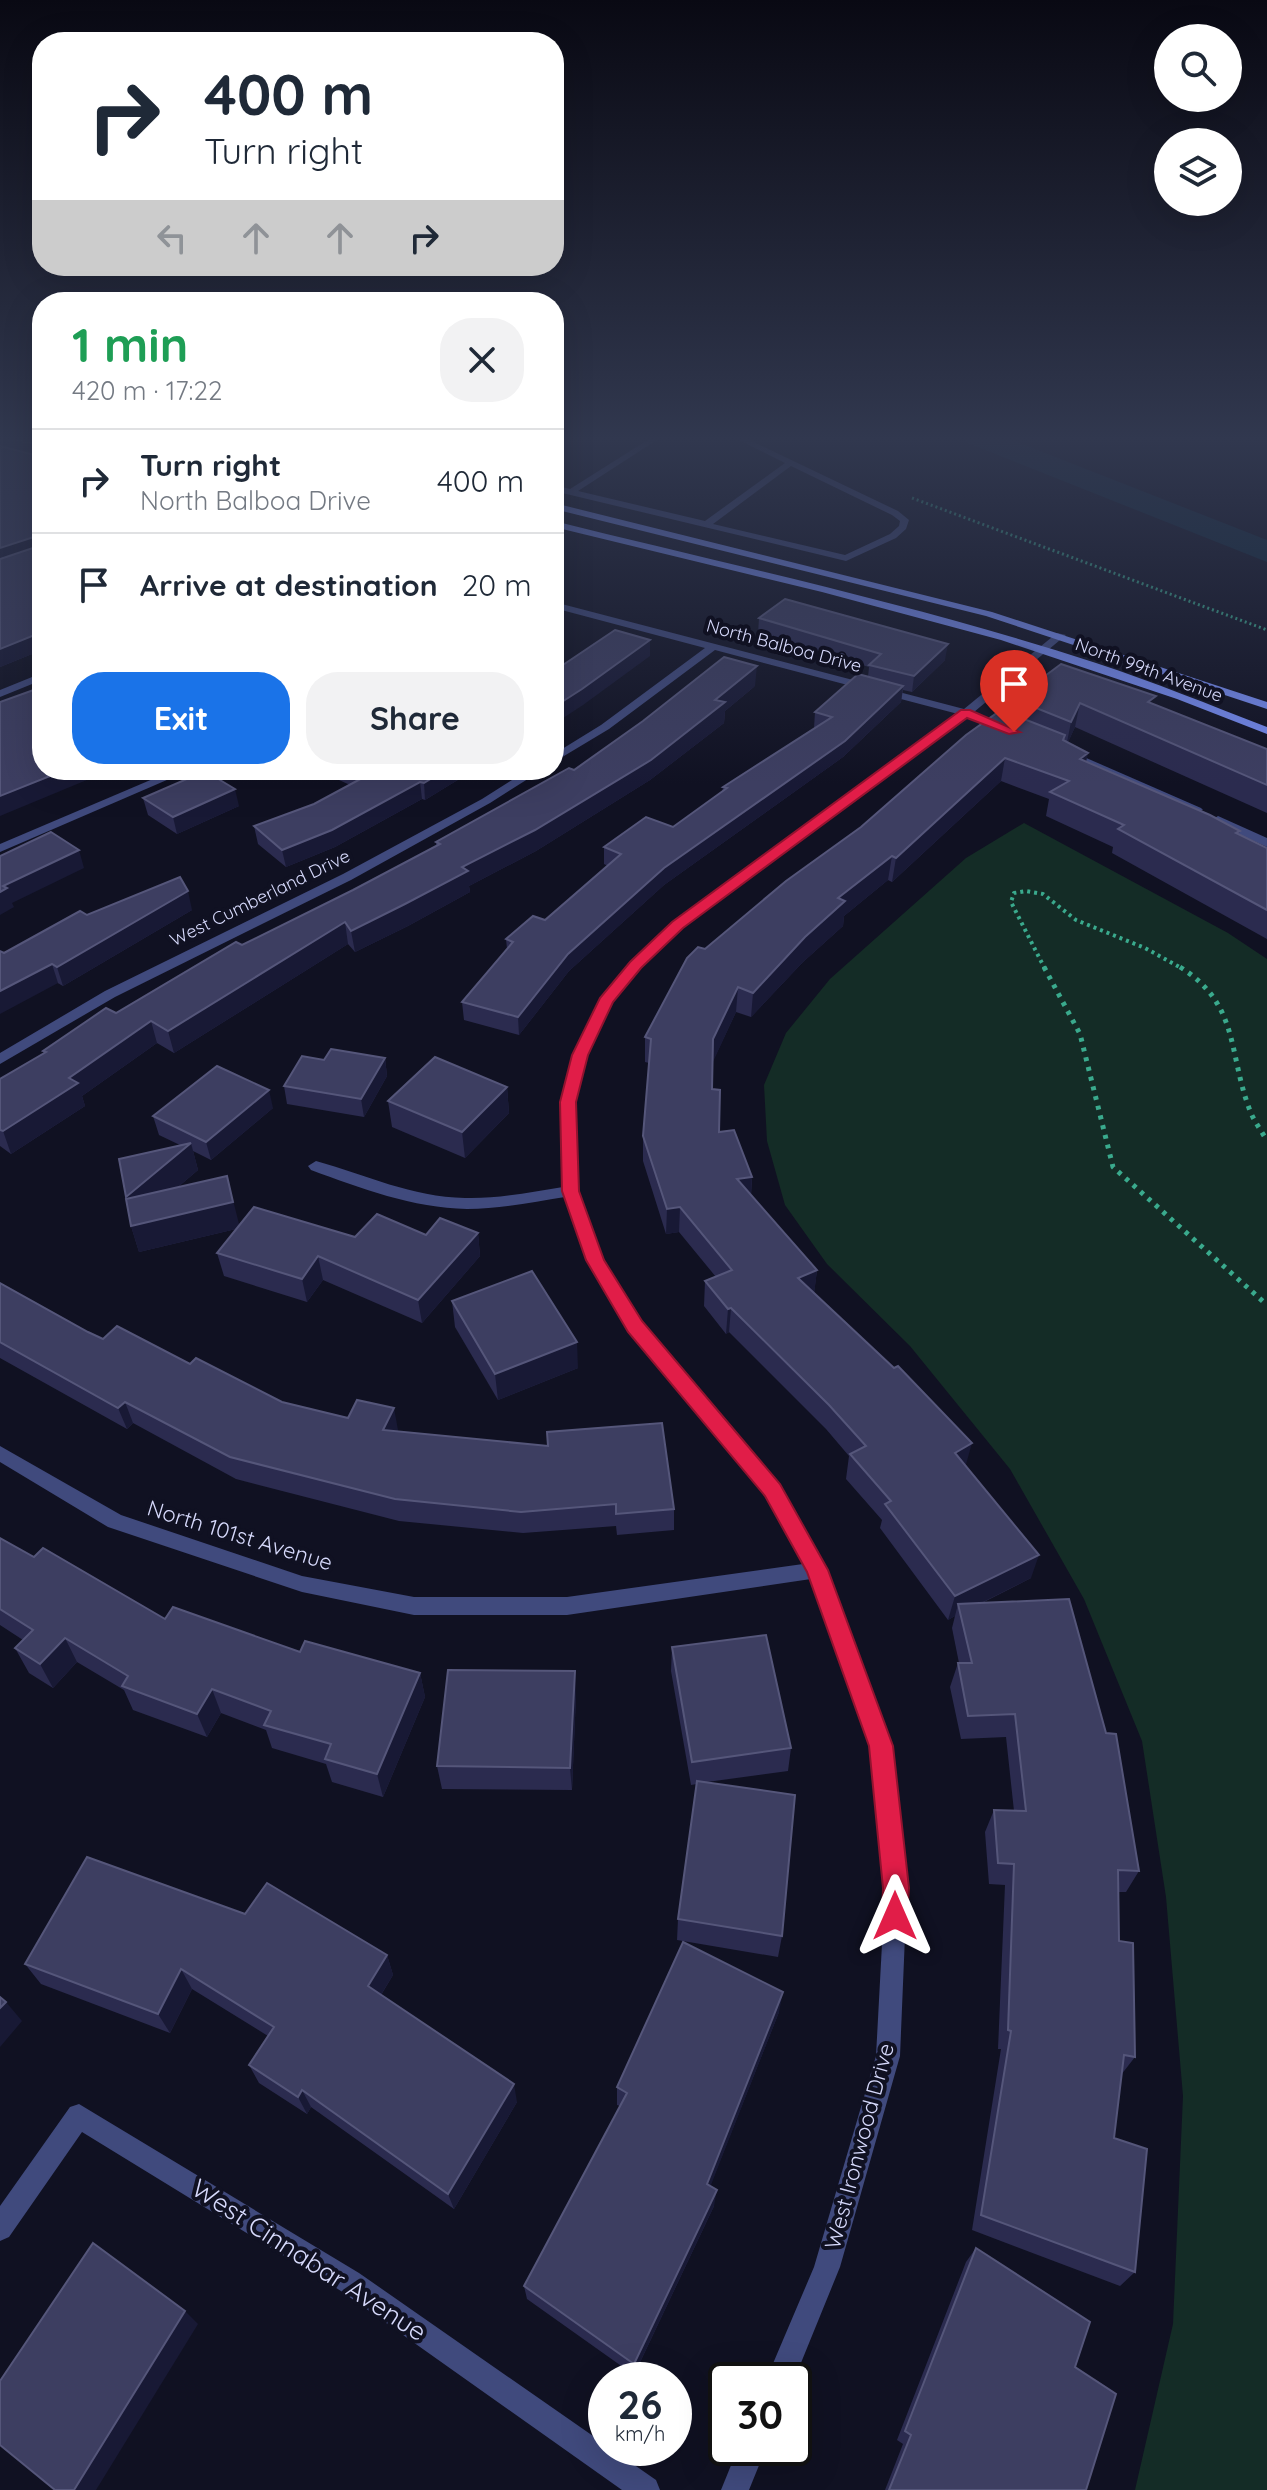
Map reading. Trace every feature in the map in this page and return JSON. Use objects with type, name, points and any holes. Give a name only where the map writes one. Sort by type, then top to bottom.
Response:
[{"type":"main road","name":"North 99th Avenue","points":[[664,552],[1045,650],[1177,695],[1267,731]]},
{"type":"main road","name":"North 99th Avenue","points":[[745,552],[913,593],[1061,635],[1267,706]]},
{"type":"street","points":[[822,552],[846,558],[858,552]]},
{"type":"street","name":"North Balboa Drive","points":[[564,608],[966,713],[1021,734]]},
{"type":"street","name":"West Ironwood Drive","points":[[787,2362],[827,2267],[888,2056],[896,1888],[881,1746],[817,1570],[772,1490],[635,1327],[595,1260],[571,1191],[568,1102],[580,1055],[605,1001],[678,925],[966,713],[1061,635]]},
{"type":"street","points":[[564,753],[605,727],[714,646]]},
{"type":"street","points":[[0,694],[32,680]]},
{"type":"street","points":[[1062,750],[1267,843]]},
{"type":"street","points":[[0,848],[160,780]]},
{"type":"street","name":"West Cumberland Drive","points":[[0,1059],[110,994],[347,877],[520,780]]},
{"type":"street","points":[[316,1166],[378,1189],[449,1203],[504,1201],[571,1191]]},
{"type":"street","name":"North 101st Avenue","points":[[0,1453],[115,1521],[302,1584],[414,1606],[567,1606],[817,1570]]},
{"type":"street","name":"West Cinnabar Avenue","points":[[0,2228],[79,2116],[350,2282],[646,2490]]},
{"type":"street","points":[[735,2490],[745,2466]]},
{"type":"path","points":[[1053,552],[1267,630]]},
{"type":"path","points":[[1267,1141],[1250,1109],[1230,1027],[1215,996],[1187,970],[1160,955],[1070,917],[1041,890],[1028,889],[1014,893],[1011,902],[1021,925],[1080,1034],[1113,1167],[1267,1305]]},
{"type":"green space","points":[[1024,823],[1228,933],[1267,959],[1267,2490],[1135,2490],[1173,2324],[1183,2096],[1166,1897],[1142,1741],[1084,1599],[1010,1469],[910,1346],[827,1264],[785,1205],[767,1141],[764,1085],[786,1033],[830,979],[966,858]]},
{"type":"building","points":[[20,552],[32,552],[32,636],[0,649],[0,559]]},
{"type":"building","points":[[785,599],[948,644],[914,676],[869,665],[881,654],[759,618]]},
{"type":"building","points":[[615,630],[650,640],[564,701],[564,664]]},
{"type":"building","points":[[724,657],[757,666],[715,700],[725,702],[651,760],[535,830],[462,867],[468,871],[351,931],[345,922],[168,1031],[151,1021],[69,1078],[78,1083],[3,1131],[0,1130],[0,1079],[46,1052],[43,1051],[106,1008],[116,1013],[236,942],[242,945],[353,890],[440,844],[436,842],[547,780],[564,780],[564,771],[574,770]]},
{"type":"building","points":[[1061,664],[1156,696],[1148,702],[1267,749],[1267,785],[1080,703],[1071,722],[1014,699]]},
{"type":"building","points":[[858,674],[903,686],[845,741],[664,868],[568,954],[518,1017],[462,1002],[513,942],[506,939],[533,916],[545,920],[621,854],[604,847],[646,817],[673,827],[727,788],[723,787],[832,717],[815,712]]},
{"type":"building","points":[[32,691],[32,780],[40,780],[0,796],[0,702]]},
{"type":"building","points":[[1001,710],[1065,735],[1063,740],[1088,753],[1080,759],[1210,815],[1240,831],[1236,833],[1267,848],[1267,910],[1118,829],[1124,825],[1050,792],[1069,781],[1005,758],[896,858],[892,856],[838,898],[845,901],[805,937],[753,993],[738,987],[713,1039],[712,1089],[720,1090],[719,1132],[734,1130],[752,1177],[737,1179],[817,1270],[798,1278],[894,1368],[898,1366],[972,1443],[955,1453],[1039,1555],[955,1596],[885,1504],[891,1501],[850,1454],[866,1446],[829,1405],[731,1308],[728,1309],[705,1281],[732,1270],[680,1207],[667,1209],[643,1136],[651,1039],[645,1037],[687,958],[698,947],[705,949],[786,881],[861,827],[966,735]]},
{"type":"building","points":[[184,780],[220,780],[235,789],[173,817],[143,798]]},
{"type":"building","points":[[359,780],[429,780],[332,830],[282,850],[254,826],[314,804]]},
{"type":"building","points":[[51,832],[79,850],[3,886],[7,888],[0,892],[0,856]]},
{"type":"building","points":[[180,877],[188,891],[57,967],[52,964],[0,991],[0,951],[4,953],[80,911],[87,915]]},
{"type":"building","points":[[331,1049],[385,1058],[361,1099],[284,1086],[302,1056],[324,1060]]},
{"type":"building","points":[[435,1057],[507,1087],[462,1132],[388,1101]]},
{"type":"building","points":[[217,1066],[269,1090],[206,1142],[153,1116]]},
{"type":"building","points":[[191,1143],[126,1197],[119,1159]]},
{"type":"building","points":[[227,1176],[233,1202],[131,1226],[126,1199]]},
{"type":"building","points":[[254,1207],[355,1237],[377,1214],[426,1235],[440,1218],[478,1233],[418,1300],[318,1256],[302,1279],[217,1253]]},
{"type":"building","points":[[532,1271],[577,1342],[495,1374],[452,1301]]},
{"type":"building","points":[[0,1283],[103,1339],[117,1326],[190,1364],[196,1358],[282,1402],[348,1418],[357,1400],[394,1408],[383,1430],[548,1446],[547,1432],[662,1423],[674,1509],[616,1514],[616,1504],[521,1512],[395,1499],[230,1457],[125,1402],[118,1408],[0,1342]]},
{"type":"building","points":[[0,1538],[34,1557],[43,1548],[165,1619],[173,1607],[300,1652],[305,1641],[420,1673],[377,1774],[325,1759],[331,1744],[264,1725],[271,1711],[212,1689],[197,1714],[122,1686],[128,1676],[65,1638],[40,1664],[15,1648],[33,1630],[0,1609]]},
{"type":"building","points":[[1069,1599],[1106,1733],[1116,1734],[1139,1871],[1118,1870],[1119,1941],[1133,1943],[1135,2057],[1124,2055],[1114,2138],[1147,2149],[1135,2272],[981,2215],[1011,2031],[1008,2030],[1014,1864],[998,1863],[994,1810],[1026,1811],[1015,1714],[968,1716],[958,1663],[972,1663],[958,1604]]},
{"type":"building","points":[[766,1635],[791,1748],[692,1762],[672,1647]]},
{"type":"building","points":[[448,1670],[575,1671],[570,1768],[437,1766]]},
{"type":"building","points":[[697,1781],[795,1795],[782,1936],[678,1919]]},
{"type":"building","points":[[87,1857],[245,1914],[267,1883],[387,1955],[368,1986],[514,2084],[448,2194],[302,2090],[298,2097],[249,2065],[274,2027],[181,1969],[158,2014],[25,1964]]},
{"type":"building","points":[[683,1942],[783,1992],[707,2184],[717,2190],[635,2362],[524,2286],[627,2093],[617,2087]]},
{"type":"building","points":[[93,2243],[185,2311],[74,2490],[55,2490],[0,2445],[0,2381]]},
{"type":"building","points":[[976,2248],[1090,2322],[1075,2367],[1116,2394],[1086,2490],[889,2490],[911,2435],[905,2431]]},
{"type":"route","points":[[895,1916],[896,1888],[881,1746],[817,1570],[772,1490],[635,1327],[595,1260],[571,1191],[568,1102],[580,1055],[605,1001],[636,965],[678,925],[966,713],[1014,732]]}]
